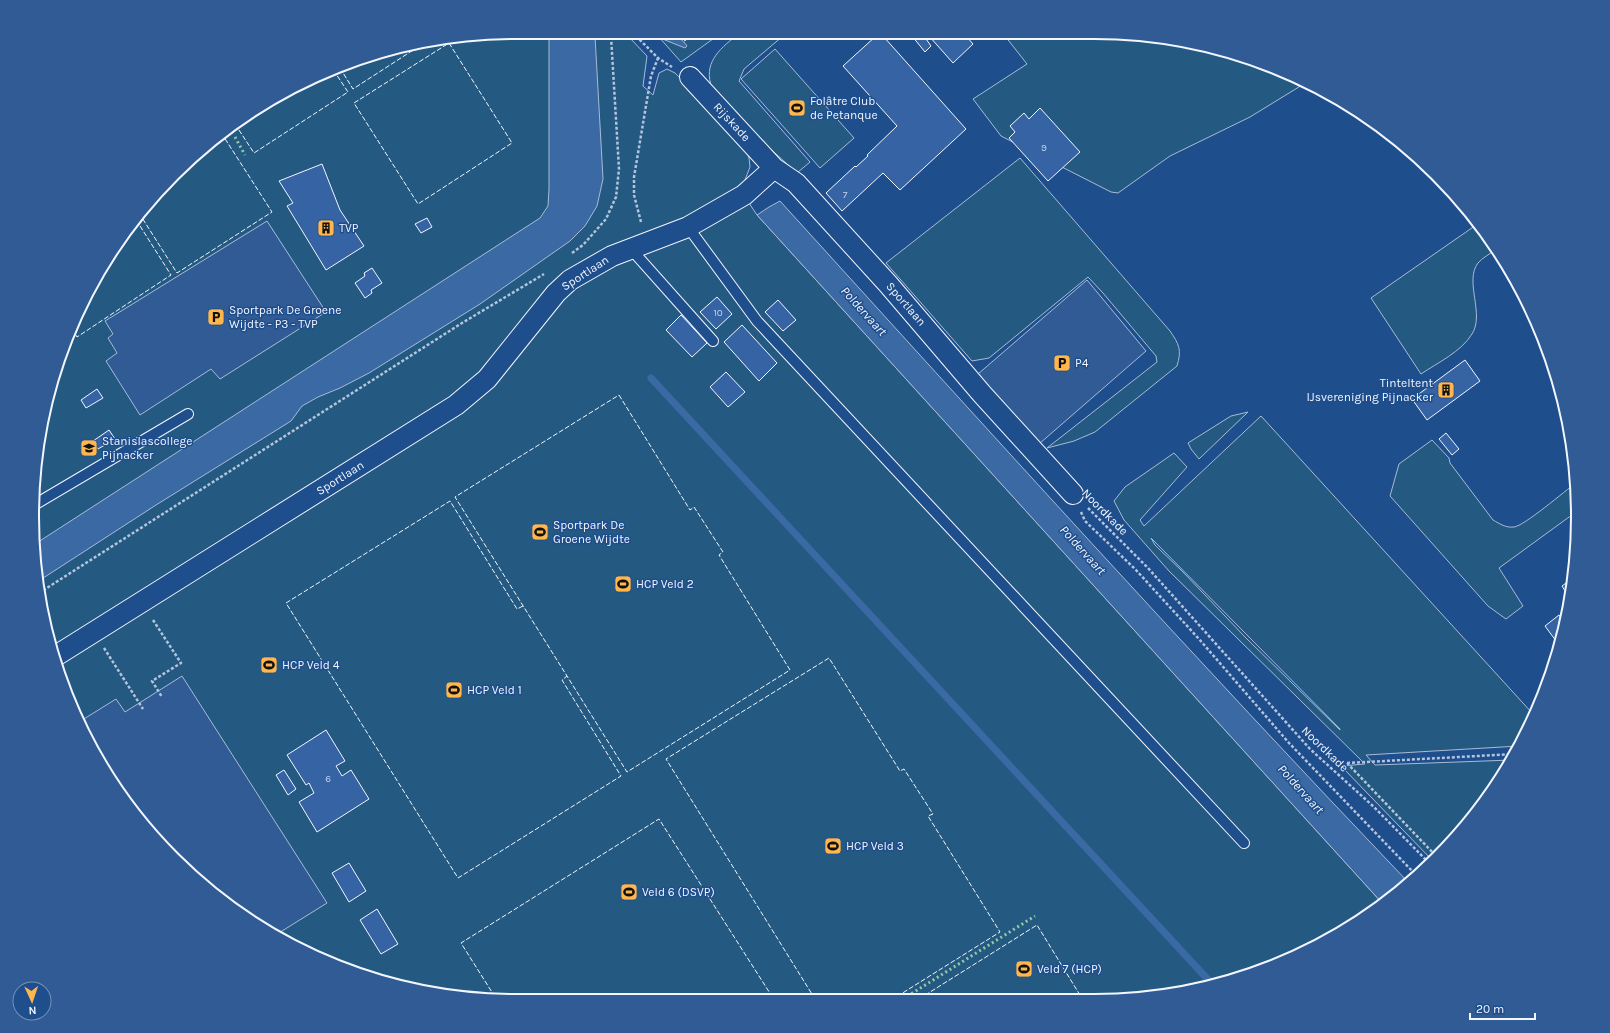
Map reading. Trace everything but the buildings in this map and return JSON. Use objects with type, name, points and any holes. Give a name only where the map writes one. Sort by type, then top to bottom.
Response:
[{"type":"street","name":"Rijskade","points":[[690,76],[774,168]]},
{"type":"street","name":"Sportlaan","points":[[59,654],[456,405],[487,379],[556,293],[570,280],[612,256],[688,227],[744,195],[774,168],[796,183],[888,284],[982,394],[1073,494]]},
{"type":"lane","points":[[688,227],[757,321],[1244,844]]},
{"type":"lane","points":[[640,246],[714,341]]},
{"type":"lane","points":[[39,502],[188,414]]},
{"type":"path","points":[[571,253],[583,245],[606,219],[616,197],[619,169],[611,39]]},
{"type":"path","points":[[639,39],[666,64],[690,76]]},
{"type":"path","points":[[640,246],[638,213],[634,195],[634,177],[651,76],[658,58]]},
{"type":"path","points":[[45,589],[462,323],[548,271]]},
{"type":"path","name":"Noordkade","points":[[1073,494],[1148,568],[1310,749],[1374,807],[1425,859]]},
{"type":"path","name":"Noordkade","points":[[1073,494],[1085,521],[1136,570],[1199,639],[1289,743],[1413,872]]},
{"type":"path","points":[[150,616],[181,662],[152,681],[162,697]]},
{"type":"path","points":[[94,632],[143,709]]},
{"type":"path","points":[[1433,852],[1347,763],[1507,754]]},
{"type":"shaded area","name":"Sportpark De Groene Wijdte","points":[[516,39],[631,39],[647,56],[643,86],[653,95],[659,73],[667,69],[675,73],[704,101],[745,147],[749,158],[750,167],[743,185],[739,188],[757,215],[1379,899],[1359,914],[1305,945],[1247,969],[1187,985],[1125,993],[1094,994],[485,993],[423,985],[363,969],[305,945],[249,913],[138,807],[119,782],[88,728],[64,670],[48,610],[40,548],[39,516],[43,454],[48,423],[64,363],[88,305],[119,251],[138,226],[157,202],[202,157],[251,119],[305,88],[363,64],[423,48],[485,40]]},
{"type":"shaded area","points":[[661,39],[713,39],[681,62]]},
{"type":"shaded area","points":[[732,39],[779,39],[744,69],[739,81],[810,162],[797,173],[754,134],[712,88],[709,72],[714,58],[723,47]]},
{"type":"shaded area","points":[[1007,39],[1094,39],[1156,43],[1217,55],[1247,64],[1301,86],[1250,117],[1170,156],[1118,193],[1111,192],[1001,136],[973,99],[1027,64]]},
{"type":"shaded area","name":"Folâtre Club de Petanque","points":[[775,49],[854,138],[820,168],[741,79]]},
{"type":"shaded area","points":[[1020,158],[1170,331],[1179,347],[1177,366],[1095,432],[1074,441],[1047,448],[1157,362],[1156,356],[1103,293],[1088,277],[989,358],[972,361],[886,263]]},
{"type":"shaded area","name":"Sportpark De Groene Wijdte - P3 - TVP","points":[[267,221],[326,312],[220,379],[211,369],[140,415],[106,361],[117,353],[108,338],[113,334],[105,321]]},
{"type":"shaded area","points":[[1473,227],[1492,252],[1480,261],[1474,270],[1473,288],[1476,317],[1472,334],[1455,352],[1421,374],[1371,298]]},
{"type":"shaded area","name":"P4","points":[[1087,280],[1146,351],[1039,444],[978,374]]},
{"type":"shaded area","points":[[1248,412],[1199,459],[1191,449],[1188,443],[1231,416]]},
{"type":"shaded area","points":[[1261,416],[1530,711],[1512,746],[1366,755],[1375,765],[1504,760],[1491,782],[1472,807],[1453,831],[1429,856],[1341,766],[1365,764],[1169,571],[1124,520],[1114,501],[1125,487],[1174,453],[1187,467],[1140,520],[1144,526]],"holes":[[[1151,538],[1340,730],[1246,638],[1155,545]]]},
{"type":"shaded area","points":[[1432,440],[1449,458],[1450,463],[1493,520],[1511,527],[1526,521],[1570,488],[1571,516],[1499,568],[1523,606],[1506,619],[1488,606],[1390,496],[1399,464]]},
{"type":"shaded area","points":[[182,676],[327,903],[281,932],[251,914],[202,876],[157,831],[119,782],[84,719],[116,699],[125,712]]},
{"type":"water","points":[[549,39],[595,39],[603,179],[597,206],[585,226],[570,241],[480,304],[369,373],[302,406],[291,421],[156,505],[43,578],[40,541],[540,218],[548,206]]},
{"type":"water","points":[[662,39],[680,39],[687,46],[685,48]]},
{"type":"water","name":"Poldervaart","points":[[780,201],[1171,629],[1405,879],[1379,899],[757,215]]},
{"type":"waterway","points":[[651,378],[1208,980]]},
{"type":"hedge","points":[[235,137],[245,155]]},
{"type":"hedge","points":[[911,994],[1035,916]]},
{"type":"fence","points":[[684,41],[688,39]]},
{"type":"fence","points":[[447,44],[354,103],[418,204],[512,143],[449,44]]},
{"type":"fence","points":[[342,72],[353,89],[413,50]]},
{"type":"fence","points":[[238,129],[254,153],[348,92],[336,74]]},
{"type":"fence","points":[[143,220],[177,273],[272,212],[225,139]]},
{"type":"fence","points":[[75,334],[77,337],[171,275],[139,225]]},
{"type":"fence","points":[[619,395],[690,510],[694,507],[723,552],[719,555],[790,670],[627,772],[455,497],[619,395]]},
{"type":"fence","points":[[523,606],[517,609],[450,501],[286,603],[458,878],[621,776],[562,680],[567,676]]},
{"type":"fence","points":[[812,994],[666,759],[829,658],[900,771],[904,769],[933,814],[928,816],[1000,932],[901,994]]},
{"type":"fence","points":[[493,993],[461,943],[659,819],[770,994]]},
{"type":"fence","points":[[927,994],[1037,925],[1079,994]]},
{"type":"place","name":"Folâtre Club de Petanque","points":[[797,108]]},
{"type":"place","name":"TVP","points":[[326,228]]},
{"type":"place","name":"Sportpark De Groene Wijdte - P3 - TVP","points":[[216,317]]},
{"type":"place","name":"P4","points":[[1062,363]]},
{"type":"place","name":"Tinteltent IJsvereniging Pijnacker","points":[[1446,390]]},
{"type":"place","name":"Stanislascollege Pijnacker","points":[[89,448]]},
{"type":"place","name":"Sportpark De Groene Wijdte","points":[[540,532]]},
{"type":"place","name":"HCP Veld 2","points":[[623,584]]},
{"type":"place","name":"HCP Veld 4","points":[[269,665]]},
{"type":"place","name":"HCP Veld 1","points":[[454,690]]},
{"type":"place","name":"HCP Veld 3","points":[[833,846]]},
{"type":"place","name":"Veld 6 (DSVP)","points":[[629,892]]},
{"type":"place","name":"Veld 7 (HCP)","points":[[1024,969]]}]
